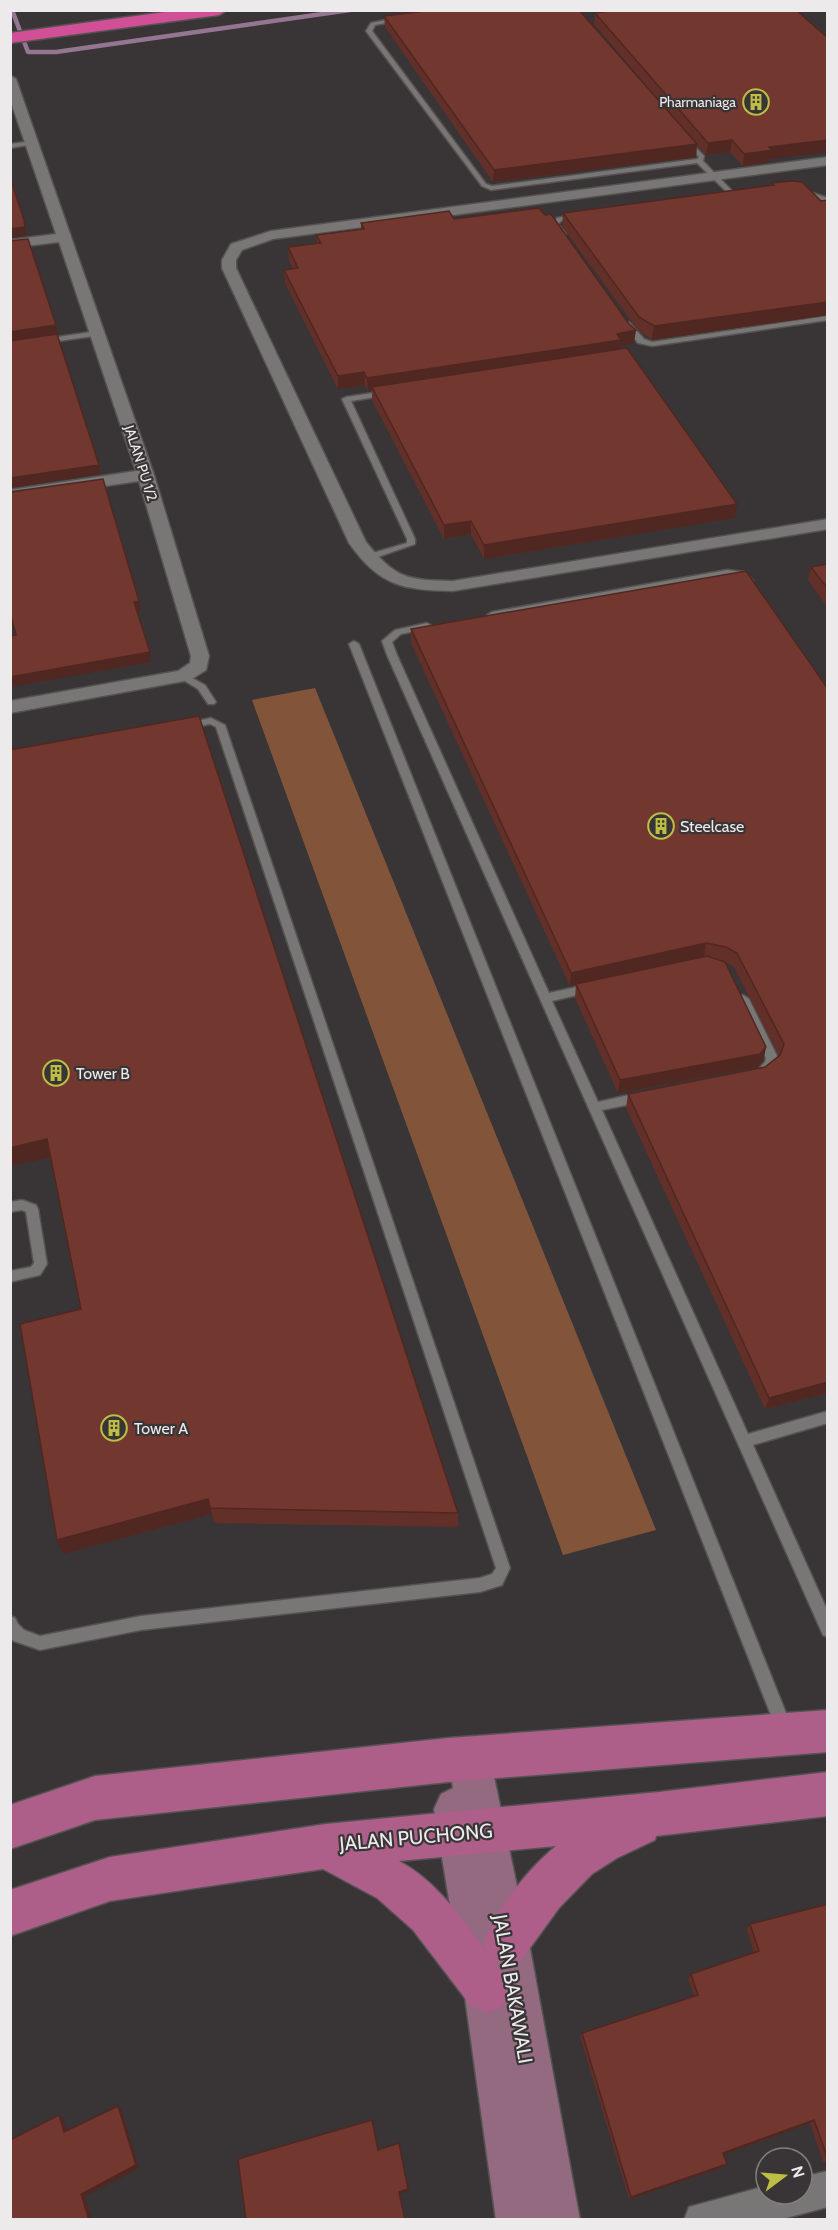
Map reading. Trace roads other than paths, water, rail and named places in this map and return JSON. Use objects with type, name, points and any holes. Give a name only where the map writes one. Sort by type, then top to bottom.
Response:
[{"type":"highway","points":[[10,38],[133,10]]},
{"type":"highway","points":[[10,26],[65,25],[219,10]]},
{"type":"main road","points":[[10,1827],[95,1798],[459,1759],[828,1731]]},
{"type":"main road","name":"JALAN BAKAWALI","points":[[459,1759],[471,1832],[487,1990],[521,2220]]},
{"type":"main road","name":"JALAN PUCHONG","points":[[10,1913],[110,1879],[326,1846],[659,1814],[828,1794]]},
{"type":"main road","points":[[506,1943],[531,1905],[570,1864],[590,1848],[659,1814]]},
{"type":"main road","name":"JALAN BAKAWALI","points":[[471,1832],[506,1943],[555,2220]]},
{"type":"main road","points":[[326,1846],[393,1882],[429,1914],[487,1990]]},
{"type":"street","name":"JALAN PU 1/2","points":[[10,79],[146,476],[200,656],[198,666],[183,676]]},
{"type":"street","points":[[828,161],[305,229],[271,235],[236,247],[229,260],[229,268],[358,543],[377,568],[392,579],[421,586],[453,586],[828,524]]},
{"type":"street","points":[[10,244],[66,237]]},
{"type":"street","points":[[10,495],[146,476]]},
{"type":"street","points":[[10,707],[183,676]]},
{"type":"street","points":[[702,2220],[828,2189]]},
{"type":"lane","points":[[405,18],[374,24],[369,31],[484,185],[491,188],[699,161]]},
{"type":"lane","points":[[680,131],[702,157],[699,161]]},
{"type":"lane","points":[[10,146],[33,143]]},
{"type":"lane","points":[[699,161],[734,196]]},
{"type":"lane","points":[[789,189],[805,192],[828,201]]},
{"type":"lane","points":[[723,198],[745,195]]},
{"type":"lane","points":[[567,242],[554,224],[559,219],[583,216]]},
{"type":"lane","points":[[620,316],[641,341],[652,344],[828,318]]},
{"type":"lane","points":[[32,343],[98,333]]},
{"type":"lane","points":[[369,557],[411,544],[411,539],[346,399],[392,392]]},
{"type":"lane","points":[[477,617],[727,573],[738,572],[746,576],[752,585]]},
{"type":"lane","points":[[432,626],[398,632],[387,641],[743,1442],[822,1604],[828,1630]]},
{"type":"lane","points":[[354,644],[786,1735]]},
{"type":"lane","points":[[183,676],[202,687],[211,702]]},
{"type":"lane","points":[[10,1623],[11,1628],[19,1636],[40,1643],[141,1623],[480,1585],[497,1580],[502,1568],[220,725],[211,721],[175,728]]},
{"type":"lane","points":[[545,998],[602,986]]},
{"type":"lane","points":[[738,990],[772,1058],[771,1064],[761,1073],[750,1075]]},
{"type":"lane","points":[[594,1107],[650,1095]]},
{"type":"lane","points":[[10,1207],[22,1204],[32,1209],[41,1264],[35,1271],[10,1277]]},
{"type":"lane","points":[[743,1442],[828,1417]]},
{"type":"waterway","points":[[12,10],[28,52],[56,52],[350,10]]},
{"type":"place","name":"Pharmaniaga","points":[[756,102]]},
{"type":"place","name":"Steelcase","points":[[661,826]]},
{"type":"place","name":"Tower B","points":[[56,1073]]},
{"type":"place","name":"Tower A","points":[[114,1428]]}]
